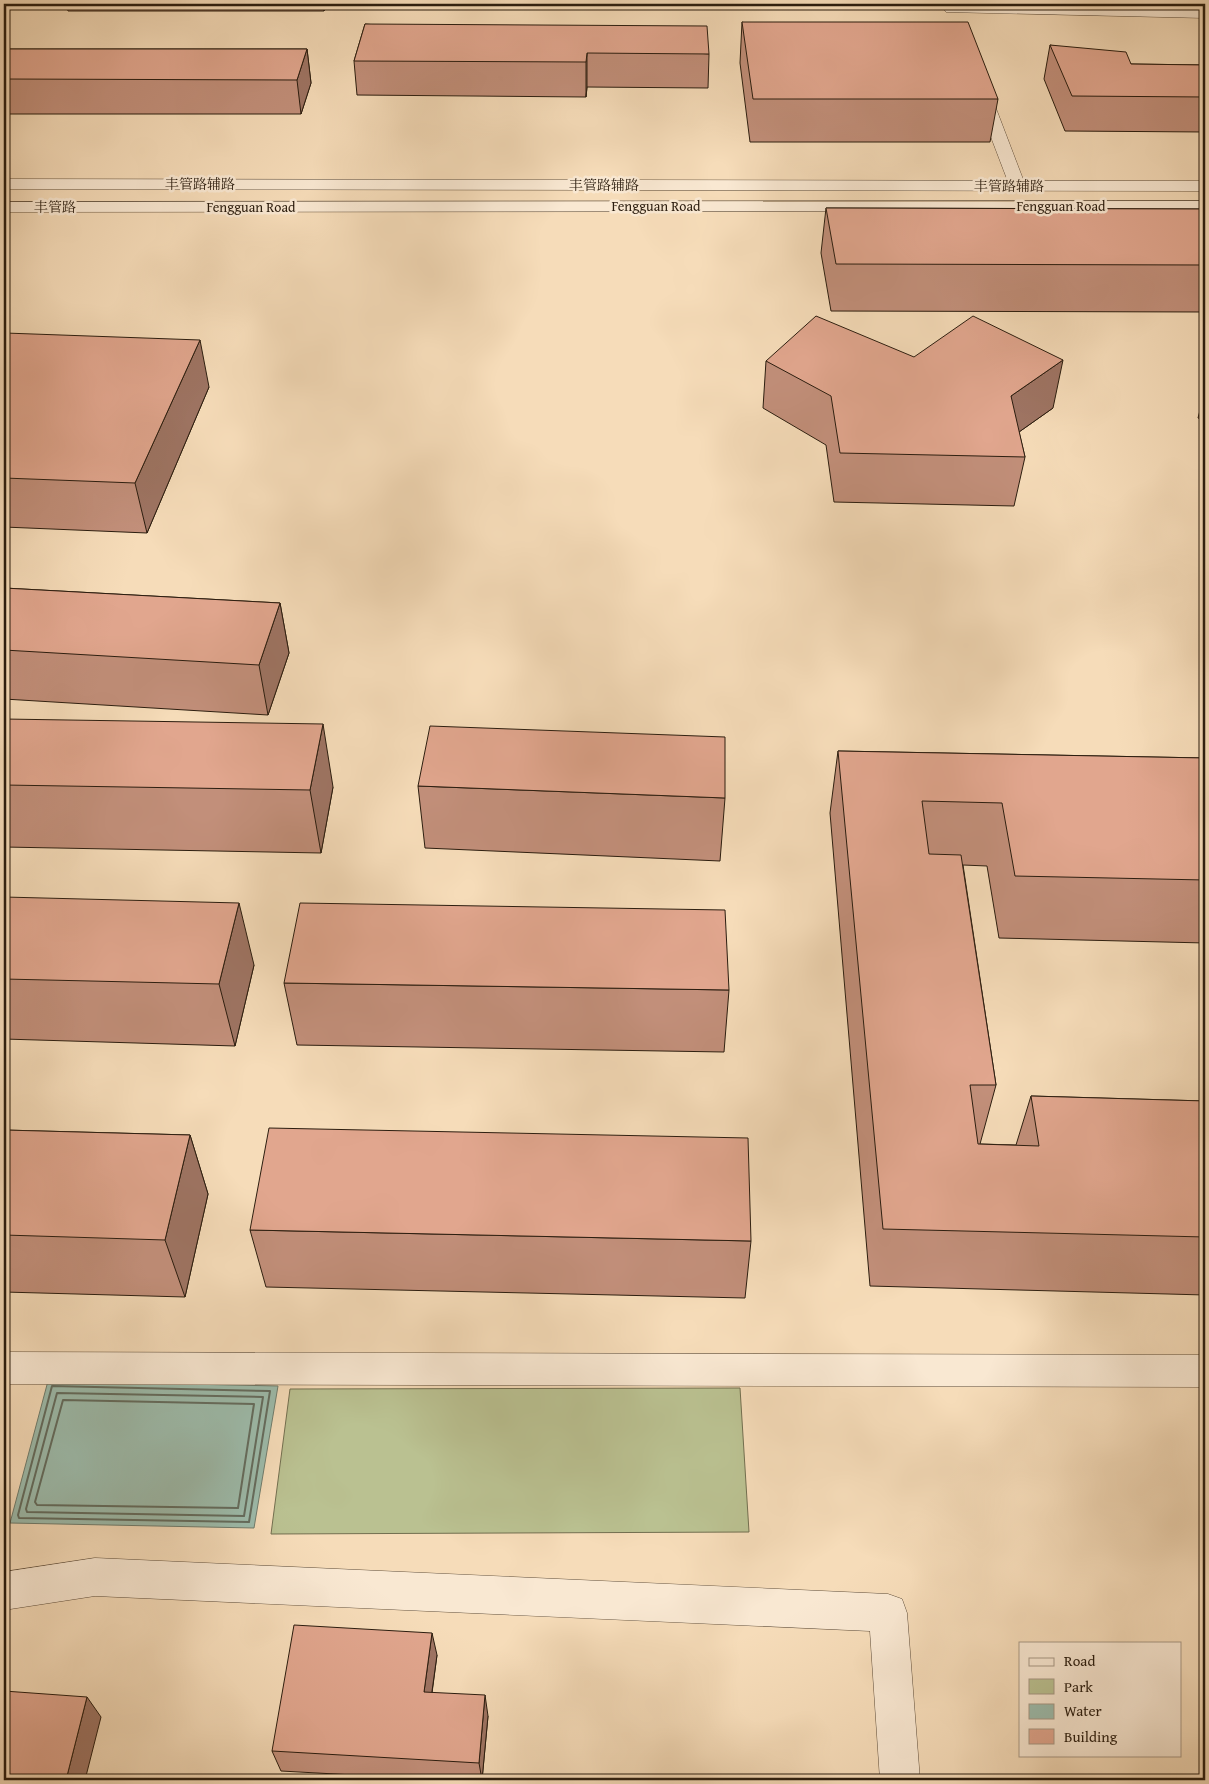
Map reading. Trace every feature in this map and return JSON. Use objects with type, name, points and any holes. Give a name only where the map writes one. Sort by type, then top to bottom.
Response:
[{"type":"street","points":[[958,27],[950,6],[1205,14]]},
{"type":"street","points":[[974,72],[1018,186]]},
{"type":"street","points":[[6,184],[106,207]]},
{"type":"street","name":"丰管路辅路","points":[[6,184],[1205,186]]},
{"type":"street","name":"Fengguan Road","points":[[106,207],[1205,206]]},
{"type":"street","name":"丰管路","points":[[4,207],[106,207]]},
{"type":"street","points":[[4,1368],[1205,1371]]},
{"type":"street","points":[[4,1591],[95,1577],[888,1613],[900,1780]]},
{"type":"green space","points":[[740,1388],[749,1532],[271,1534],[290,1389]]},
{"type":"water","points":[[48,1381],[278,1386],[254,1528],[10,1523]]},
{"type":"building","points":[[742,22],[968,22],[998,99],[753,99]]},
{"type":"building","points":[[365,24],[707,26],[709,54],[587,53],[586,62],[354,61]]},
{"type":"building","points":[[1050,45],[1126,52],[1131,64],[1205,65],[1205,97],[1072,96]]},
{"type":"building","points":[[4,49],[307,49],[297,80],[4,79]]},
{"type":"building","points":[[826,208],[1205,209],[1205,265],[836,264]]},
{"type":"building","points":[[816,316],[914,357],[973,316],[1063,360],[1011,396],[1025,457],[840,453],[831,396],[766,361]]},
{"type":"building","points":[[5,333],[200,340],[135,483],[4,478]]},
{"type":"building","points":[[4,588],[280,603],[259,665],[4,650]]},
{"type":"building","points":[[4,719],[323,724],[310,790],[4,785]]},
{"type":"building","points":[[430,726],[725,737],[725,798],[418,786]]},
{"type":"building","points":[[838,751],[1205,758],[1205,880],[1015,876],[1002,803],[922,801],[929,854],[961,855],[996,1085],[970,1085],[978,1144],[1039,1146],[1031,1096],[1205,1101],[1205,1237],[883,1229]]},
{"type":"building","points":[[4,897],[239,903],[219,984],[4,979]]},
{"type":"building","points":[[300,903],[725,910],[729,990],[284,983]]},
{"type":"building","points":[[269,1128],[748,1138],[751,1241],[250,1230]]},
{"type":"building","points":[[4,1130],[190,1135],[165,1240],[4,1235]]},
{"type":"building","points":[[294,1625],[432,1633],[424,1692],[485,1695],[479,1763],[272,1751]]},
{"type":"building","points":[[4,1691],[87,1697],[66,1780],[4,1780]]}]
